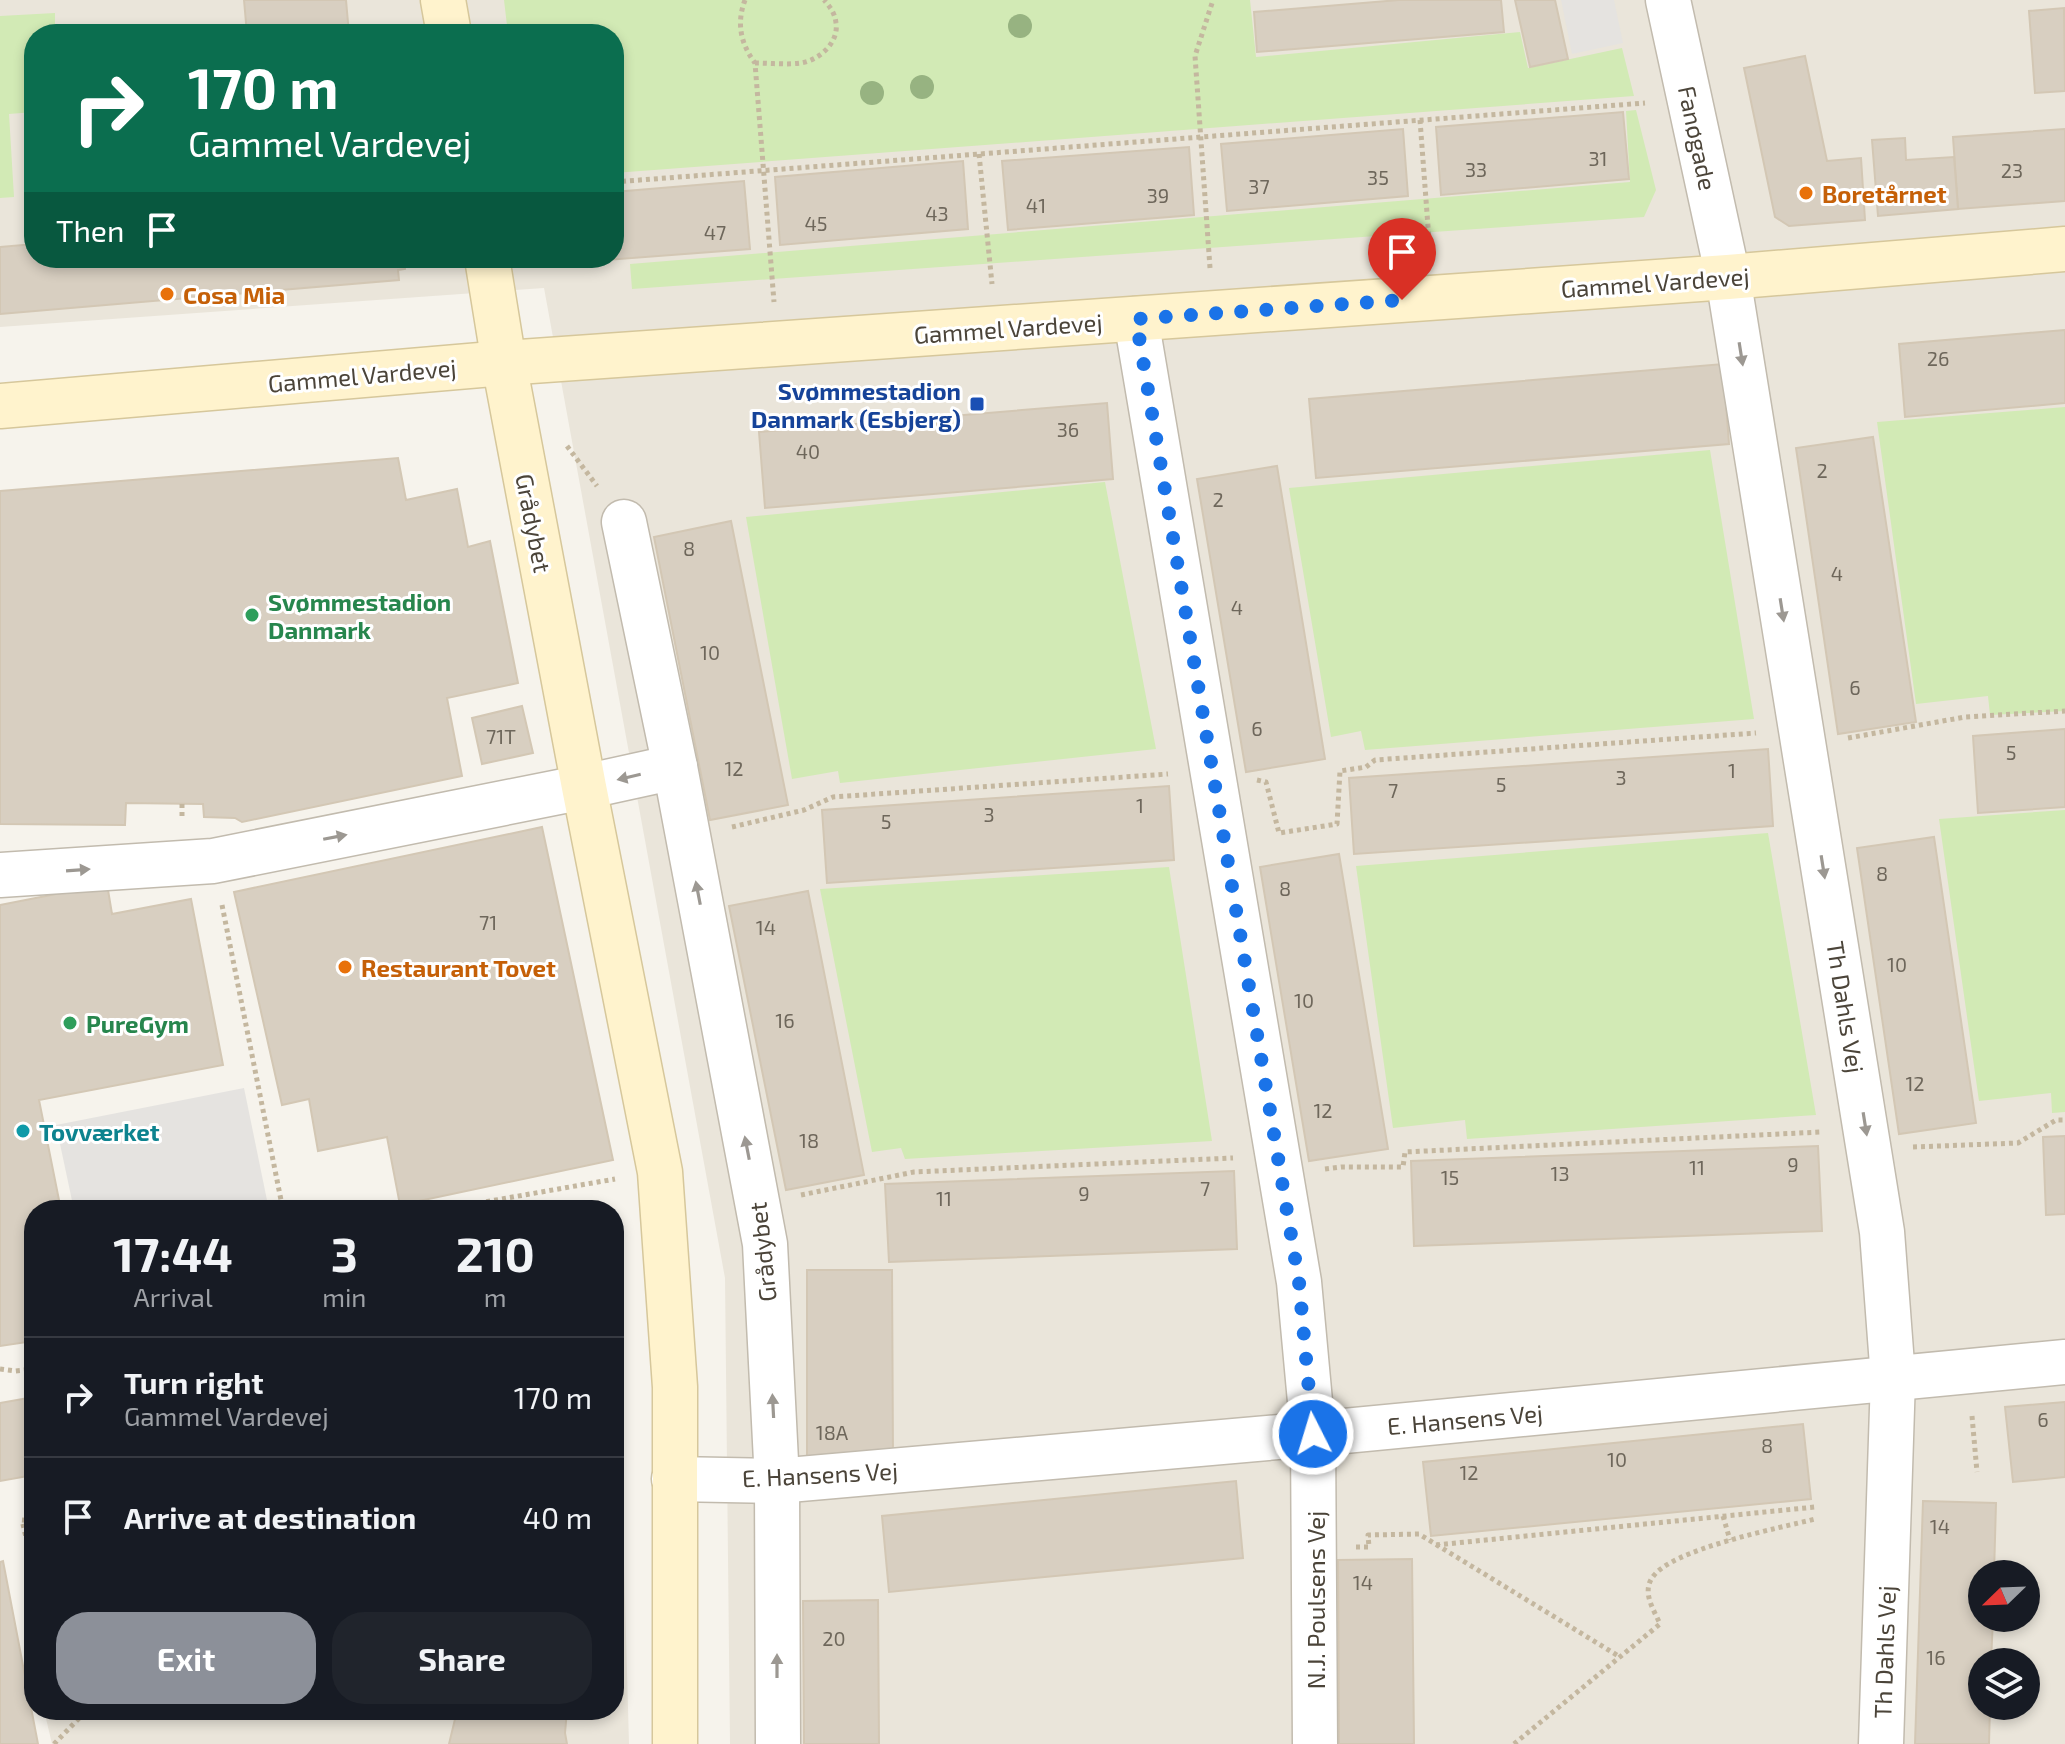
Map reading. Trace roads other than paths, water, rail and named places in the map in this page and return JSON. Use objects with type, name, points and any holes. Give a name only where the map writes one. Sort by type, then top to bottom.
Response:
[{"type":"street","points":[[443,0],[447,24]]},
{"type":"street","name":"Fanøgade","points":[[1668,0],[1728,277]]},
{"type":"street","name":"Gammel Vardevej","points":[[0,406],[504,363],[1728,277],[2065,249]]},
{"type":"street","name":"Grådybet","points":[[489,268],[584,787],[660,1172],[675,1387],[675,1744]]},
{"type":"street","name":"Th Dahls Vej","points":[[1728,277],[1882,1232],[1893,1378],[1881,1744]]},
{"type":"street","name":"N.J. Poulsens Vej","points":[[1136,319],[1299,1282],[1313,1434],[1315,1744]]},
{"type":"street","name":"Grådybet","points":[[624,522],[675,767],[765,1244],[777,1481],[778,1744]]},
{"type":"street","points":[[0,875],[213,861],[675,767]]},
{"type":"street","name":"E. Hansens Vej","points":[[674,1479],[777,1481],[1313,1434],[2065,1362]]},
{"type":"place","name":"Boretårnet","points":[[1806,193]]},
{"type":"place","name":"Cosa Mia","points":[[167,294]]},
{"type":"place","name":"Svømmestadion Danmark (Esbjerg)","points":[[977,404]]},
{"type":"place","name":"Svømmestadion Danmark","points":[[252,615]]},
{"type":"place","name":"Restaurant Tovet","points":[[345,967]]},
{"type":"place","name":"PureGym","points":[[70,1023]]},
{"type":"place","name":"Tovværket","points":[[23,1131]]}]
